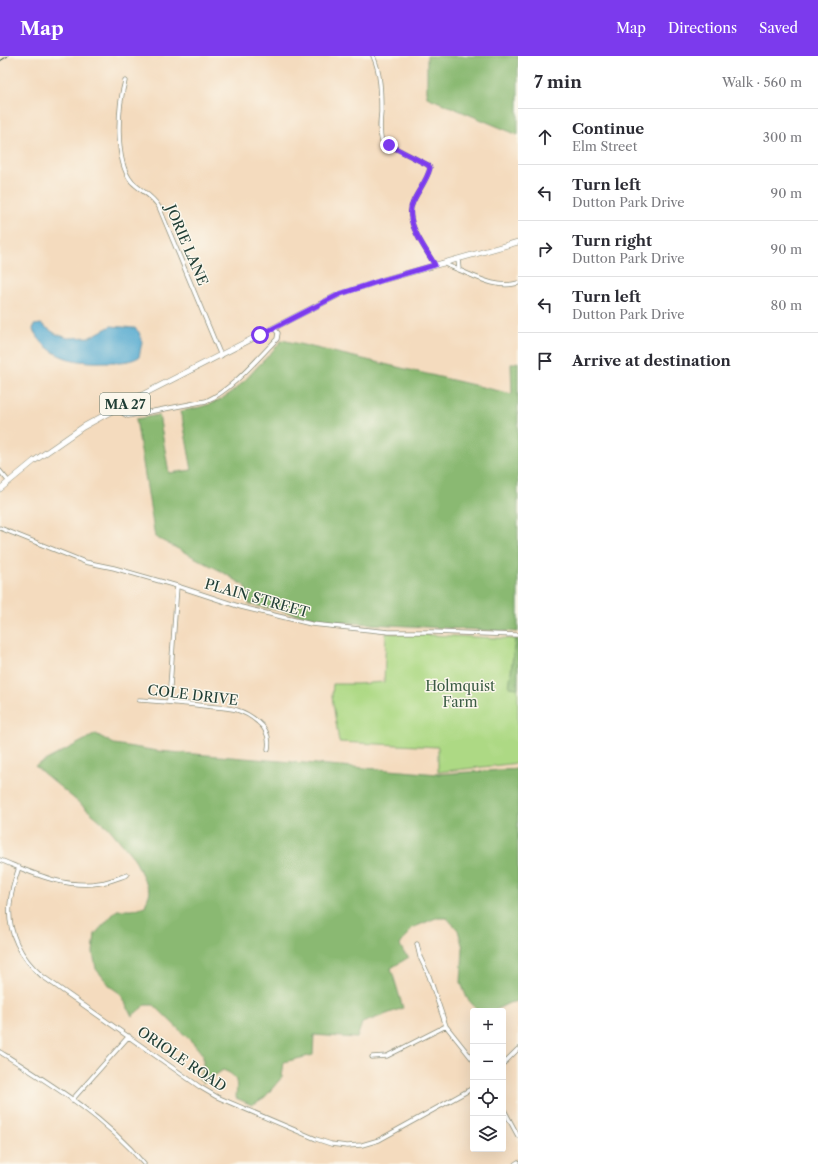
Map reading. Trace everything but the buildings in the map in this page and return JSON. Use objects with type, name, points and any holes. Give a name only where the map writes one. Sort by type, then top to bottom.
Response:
[{"type":"main road","name":"MA 27","points":[[0,489],[34,461],[67,437],[120,407],[340,294],[383,280],[518,242]]},
{"type":"street","points":[[373,56],[381,94],[380,130],[382,141],[428,165],[430,168],[426,179],[411,206],[410,218],[417,234],[435,265]]},
{"type":"street","name":"JORIE LANE","points":[[125,80],[121,97],[120,151],[125,170],[133,182],[156,202],[159,207],[221,356]]},
{"type":"street","points":[[458,259],[459,270]]},
{"type":"street","points":[[442,263],[487,282],[499,285],[511,285],[518,283]]},
{"type":"street","points":[[120,407],[124,414],[128,416],[206,401],[216,397],[277,339],[278,333],[274,328]]},
{"type":"street","points":[[0,471],[9,482]]},
{"type":"street","name":"PLAIN STREET","points":[[0,528],[85,562],[114,568],[177,586],[241,607],[318,626],[389,632],[433,632],[518,636]]},
{"type":"street","points":[[169,701],[177,586]]},
{"type":"street","name":"COLE DRIVE","points":[[139,700],[169,701],[199,706],[227,707],[246,713],[261,724],[265,730],[269,739],[268,749]]},
{"type":"street","points":[[0,860],[53,880],[78,885],[102,883],[127,875]]},
{"type":"street","name":"ORIOLE ROAD","points":[[19,867],[9,911],[13,933],[22,953],[31,966],[42,976],[200,1087],[217,1097],[316,1140],[339,1145],[362,1145],[379,1140],[470,1090]]},
{"type":"street","points":[[417,944],[420,957],[429,976],[446,1026],[470,1056]]},
{"type":"street","points":[[372,1057],[388,1056],[446,1026]]},
{"type":"street","points":[[72,1100],[129,1036]]},
{"type":"street","points":[[506,1061],[518,1049]]},
{"type":"street","points":[[0,1052],[102,1122],[144,1164]]},
{"type":"street","points":[[506,1114],[518,1136]]},
{"type":"green space","points":[[427,56],[518,56],[518,135],[427,97]]},
{"type":"green space","points":[[282,340],[512,394],[511,364],[518,362],[518,632],[335,622],[249,604],[245,586],[221,571],[155,537],[136,419],[159,415],[169,473],[192,470],[181,411],[207,405],[225,397],[241,384]]},
{"type":"green space","name":"Holmquist Farm","points":[[386,633],[518,639],[518,763],[438,772],[438,747],[339,742],[332,697],[333,684],[384,682]]},
{"type":"green space","points":[[515,639],[518,639],[518,688],[509,687]]},
{"type":"green space","points":[[96,734],[114,744],[158,751],[438,774],[518,769],[518,1001],[509,1003],[499,1008],[475,1008],[467,998],[461,983],[463,948],[458,930],[447,918],[436,918],[412,928],[400,945],[404,953],[409,957],[391,968],[403,1008],[362,1023],[357,1038],[314,1035],[313,1055],[284,1062],[282,1077],[265,1097],[252,1105],[236,1098],[237,1084],[232,1075],[228,1072],[223,1070],[204,1083],[198,1078],[203,1070],[203,1055],[194,1044],[154,1005],[145,1005],[132,1016],[121,994],[111,987],[96,969],[93,952],[95,934],[117,910],[132,910],[145,906],[150,892],[134,858],[108,827],[35,766]]},
{"type":"water","points":[[41,324],[56,334],[68,338],[90,337],[111,326],[135,328],[139,332],[142,342],[139,357],[127,361],[83,362],[64,357],[47,347],[33,330],[34,325]]},
{"type":"railway","points":[[0,61],[8,56]]},
{"type":"route","points":[[260,335],[340,294],[435,265],[417,234],[410,218],[411,206],[426,179],[430,168],[428,165],[389,145]]}]
